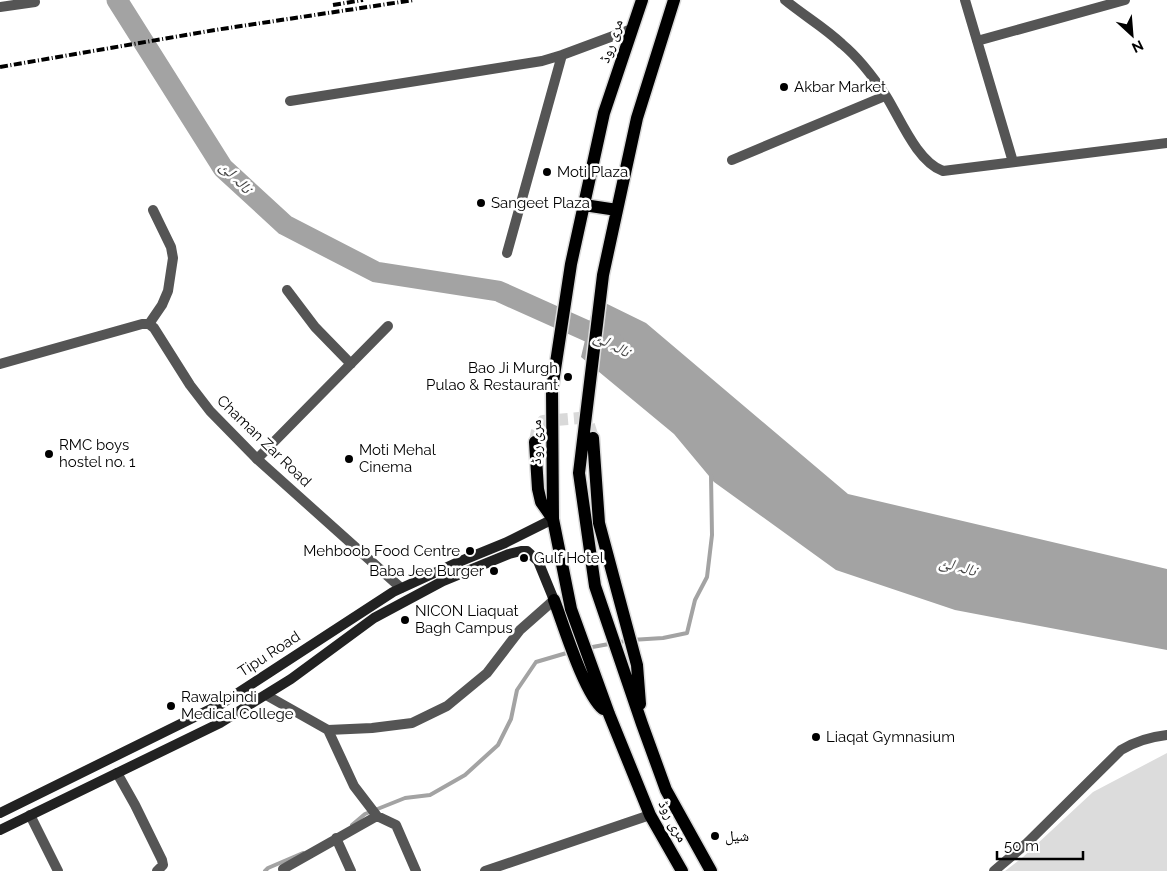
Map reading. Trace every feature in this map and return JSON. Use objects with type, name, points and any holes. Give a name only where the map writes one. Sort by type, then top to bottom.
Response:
[{"type":"main road","name":"مری روڈ","points":[[642,0],[604,113],[571,264],[552,389],[553,519],[571,609],[573,632],[590,680],[608,714],[650,815],[682,871]]},
{"type":"main road","name":"مری روڈ","points":[[674,0],[637,118],[603,275],[579,473],[595,586],[666,790],[711,871]]},
{"type":"main road","points":[[584,205],[617,210]]},
{"type":"main road","points":[[594,438],[599,523],[637,665],[642,724]]},
{"type":"main road","points":[[535,442],[538,488],[541,502],[553,519]]},
{"type":"main road","name":"Tipu Road","points":[[0,813],[221,704],[401,588],[505,543],[553,519]]},
{"type":"main road","points":[[0,830],[220,723],[292,679],[374,618],[443,581],[509,554],[527,551],[538,561],[554,600],[573,632]]},
{"type":"street","points":[[785,0],[843,44],[864,67],[886,96],[912,140],[934,168],[943,171],[1167,143]]},
{"type":"street","points":[[965,0],[1013,162]]},
{"type":"street","points":[[977,41],[1125,0]]},
{"type":"street","points":[[0,7],[35,2]]},
{"type":"street","points":[[290,101],[542,61],[632,28]]},
{"type":"street","points":[[507,253],[562,55]]},
{"type":"street","points":[[732,160],[886,96]]},
{"type":"street","points":[[0,364],[142,324],[149,324],[162,305],[168,291],[173,258],[171,247],[153,210]]},
{"type":"street","points":[[287,290],[315,326],[351,364]]},
{"type":"street","name":"Chaman Zar Road","points":[[149,324],[154,328],[190,385],[210,412],[258,459],[401,588]]},
{"type":"street","points":[[258,459],[388,326]]},
{"type":"street","points":[[266,695],[328,730],[372,728],[412,723],[447,706],[487,673],[520,630],[554,600]]},
{"type":"street","points":[[328,730],[354,786],[377,816],[396,825],[416,871]]},
{"type":"street","points":[[994,871],[1027,843],[1121,750],[1137,741],[1154,736],[1167,735]]},
{"type":"street","points":[[117,774],[135,805],[162,860],[163,865],[157,871]]},
{"type":"street","points":[[485,871],[650,815]]},
{"type":"street","points":[[30,816],[58,871]]},
{"type":"street","points":[[283,869],[377,816]]},
{"type":"street","points":[[336,838],[351,871]]},
{"type":"shaded area","points":[[1167,753],[1167,871],[1005,871],[1023,857],[1093,792]]},
{"type":"water","points":[[595,298],[646,323],[848,494],[1167,569],[1167,650],[955,610],[836,570],[714,482],[674,434],[581,357]]},
{"type":"waterway","name":"نالہ لئ","points":[[117,0],[223,168],[285,225],[376,272],[498,291],[614,343]]},
{"type":"waterway","points":[[587,648],[687,633],[695,600],[707,577],[712,535],[711,475]]},
{"type":"waterway","points":[[352,825],[365,814],[405,798],[430,795],[465,775],[498,745],[511,719],[517,690],[536,662],[570,652]]},
{"type":"waterway","points":[[265,871],[303,853]]},
{"type":"tunnel","points":[[535,442],[537,430],[543,421],[579,418],[588,422],[593,438]]},
{"type":"railway","points":[[333,5],[363,0]]},
{"type":"railway","points":[[0,67],[215,30],[414,0]]},
{"type":"place","name":"Akbar Market","points":[[784,87]]},
{"type":"place","name":"Moti Plaza","points":[[547,172]]},
{"type":"place","name":"Sangeet Plaza","points":[[481,203]]},
{"type":"place","name":"Bao Ji Murgh Pulao & Restaurant","points":[[568,377]]},
{"type":"place","name":"RMC boys hostel no. 1","points":[[49,454]]},
{"type":"place","name":"Moti Mehal Cinema","points":[[349,459]]},
{"type":"place","name":"Mehboob Food Centre","points":[[470,551]]},
{"type":"place","name":"Gulf Hotel","points":[[524,558]]},
{"type":"place","name":"Baba Jee Burger","points":[[494,571]]},
{"type":"place","name":"NICON Liaquat Bagh Campus","points":[[405,620]]},
{"type":"place","name":"Rawalpindi Medical College","points":[[171,706]]},
{"type":"place","name":"Liaqat Gymnasium","points":[[816,737]]},
{"type":"place","name":"شیل","points":[[715,836]]}]
